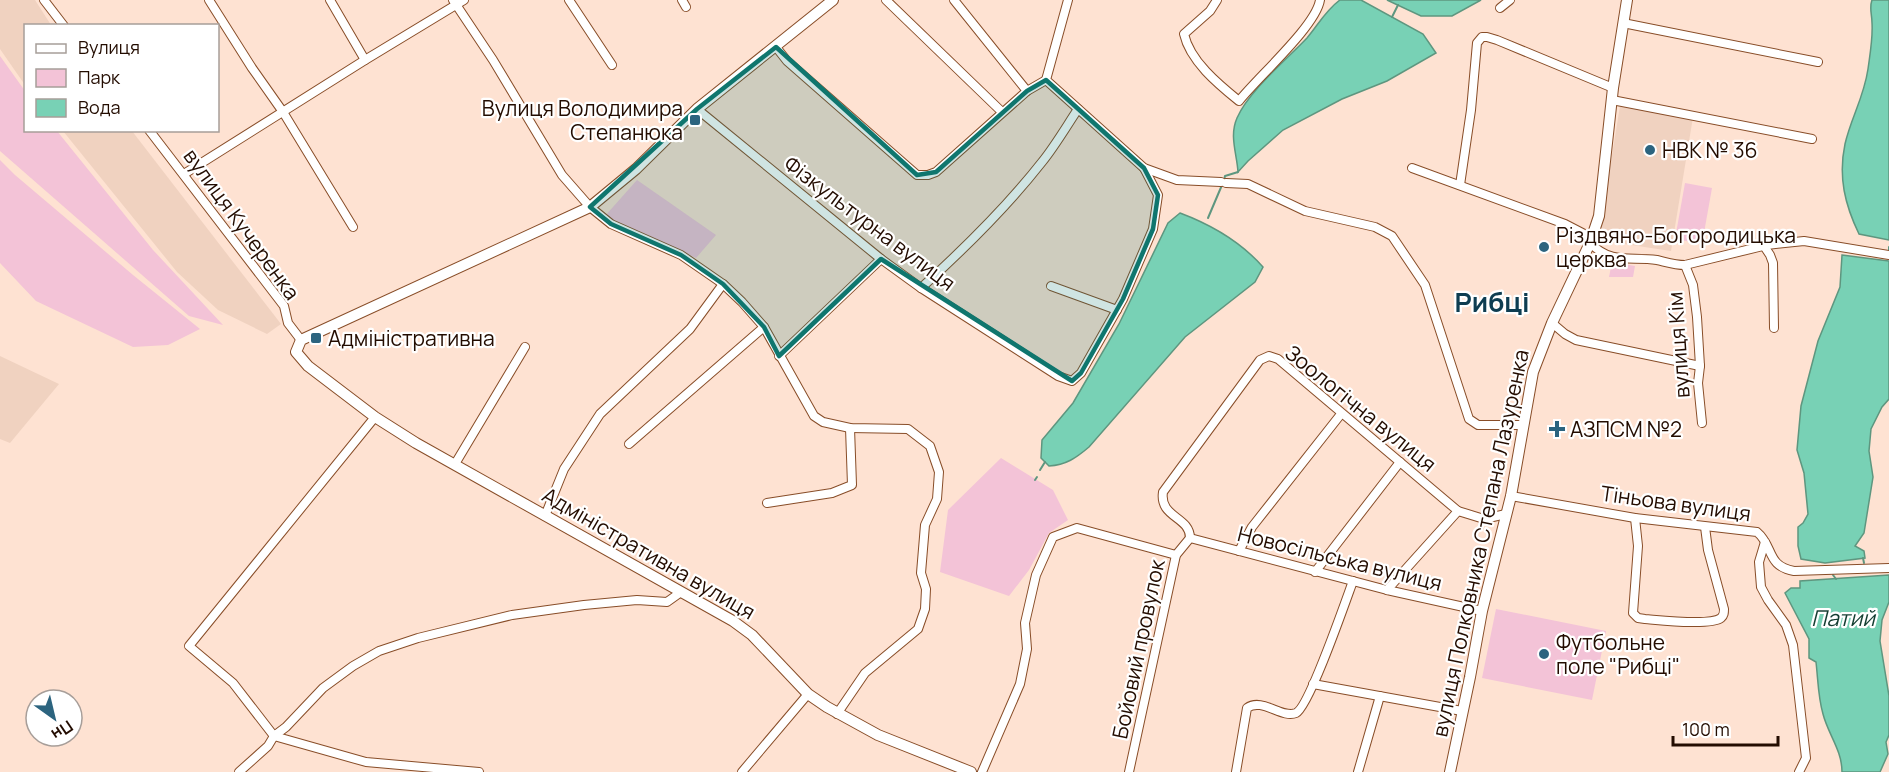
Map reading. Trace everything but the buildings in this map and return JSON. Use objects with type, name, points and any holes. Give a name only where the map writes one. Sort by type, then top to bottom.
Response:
[{"type":"street","points":[[44,0],[62,24]]},
{"type":"street","points":[[209,0],[252,68],[283,111],[353,227]]},
{"type":"street","points":[[330,0],[365,60]]},
{"type":"street","points":[[569,0],[612,65]]},
{"type":"street","points":[[886,0],[1002,112]]},
{"type":"street","points":[[954,0],[1027,91]]},
{"type":"street","points":[[776,46],[787,61],[917,175],[928,175],[936,172],[1027,91],[1046,80],[1068,0]]},
{"type":"street","points":[[1217,0],[1210,11],[1184,34],[1186,45],[1200,64],[1239,100],[1304,29],[1319,7],[1320,0]]},
{"type":"street","points":[[1500,8],[1510,0]]},
{"type":"street","name":"вулиця Полковника Степана Лазуренка","points":[[1450,772],[1482,611],[1511,496],[1533,372],[1552,323],[1591,241],[1599,216],[1613,88],[1627,0]]},
{"type":"street","points":[[184,174],[458,1],[562,175],[590,207],[611,224],[681,255],[723,284],[764,327],[814,416],[823,422],[850,428],[908,429],[930,446],[939,472],[937,499],[925,525],[921,573],[926,590],[925,609],[918,629],[865,673],[837,714]]},
{"type":"street","points":[[301,340],[590,207],[636,169],[697,109],[828,1]]},
{"type":"street","points":[[1623,23],[1818,63]]},
{"type":"street","points":[[1460,185],[1472,110],[1477,43],[1482,38],[1497,40],[1613,88]]},
{"type":"street","points":[[1046,80],[1144,168],[1158,195],[1153,230],[1116,310],[1051,286]]},
{"type":"street","points":[[1612,100],[1812,139]]},
{"type":"street","name":"Фізкультурна вулиця","points":[[697,109],[881,259],[921,288],[1058,376],[1072,381],[1081,373],[1116,310]]},
{"type":"street","points":[[921,288],[961,251],[1012,197],[1043,161],[1078,109]]},
{"type":"street","name":"вулиця Кучеренка","points":[[151,132],[284,306],[288,323],[301,340]]},
{"type":"street","points":[[1144,168],[1177,180],[1248,184],[1305,211],[1375,227],[1392,236],[1425,285],[1431,298],[1469,419],[1478,425],[1522,424]]},
{"type":"street","points":[[1412,168],[1565,224],[1591,241],[1607,256],[1685,265],[1764,246],[1804,241],[1889,255]]},
{"type":"street","points":[[1764,246],[1773,263],[1774,328]]},
{"type":"street","points":[[779,356],[881,259]]},
{"type":"street","name":"вулиця Кім","points":[[1685,265],[1693,285],[1697,317],[1700,366],[1698,383],[1702,423]]},
{"type":"street","points":[[545,516],[564,469],[600,414],[690,329],[723,284]]},
{"type":"street","points":[[1552,323],[1576,340],[1700,366]]},
{"type":"street","points":[[630,444],[764,327]]},
{"type":"street","name":"Адміністративна вулиця","points":[[301,340],[296,352],[301,360],[375,417],[545,516],[733,621],[752,634],[808,694],[837,714],[878,735],[971,772]]},
{"type":"street","points":[[455,464],[525,347]]},
{"type":"street","name":"Зоологічна вулиця","points":[[1190,538],[1187,526],[1168,512],[1164,506],[1163,492],[1260,360],[1269,356],[1278,359],[1458,511],[1484,519],[1506,514]]},
{"type":"street","points":[[1239,551],[1252,527],[1341,414]]},
{"type":"street","points":[[375,417],[189,646],[233,682],[274,736],[366,762],[479,772]]},
{"type":"street","points":[[768,502],[832,493],[852,485],[850,428]]},
{"type":"street","points":[[1315,572],[1400,462]]},
{"type":"street","name":"Тіньова вулиця","points":[[1511,496],[1635,518],[1751,530],[1757,532],[1765,542],[1775,563],[1784,570],[1889,568]]},
{"type":"street","points":[[1387,590],[1458,511]]},
{"type":"street","points":[[1635,518],[1638,546],[1633,613],[1638,618],[1645,619],[1707,621],[1720,619],[1723,616],[1725,609],[1708,550],[1705,527]]},
{"type":"street","points":[[982,772],[1020,684],[1027,649],[1025,623],[1031,594],[1036,575],[1053,537],[1077,528],[1176,555]]},
{"type":"street","name":"Новосільська вулиця","points":[[1190,538],[1315,572],[1482,611]]},
{"type":"street","name":"Бойовий провулок","points":[[1129,772],[1176,555],[1190,538]]},
{"type":"street","points":[[1765,542],[1759,562],[1761,587],[1786,625],[1793,645],[1806,758],[1799,772]]},
{"type":"street","points":[[1236,772],[1247,708],[1258,705],[1294,714],[1300,710],[1313,684],[1353,581]]},
{"type":"street","points":[[239,772],[268,746],[274,736],[286,727],[323,688],[352,666],[379,651],[418,638],[513,615],[637,600],[667,602],[681,592]]},
{"type":"street","points":[[1313,684],[1462,711]]},
{"type":"street","points":[[742,772],[808,694]]},
{"type":"street","points":[[1358,772],[1380,696]]},
{"type":"highlighted area","points":[[776,47],[917,175],[936,172],[1027,91],[1046,80],[1144,168],[1158,195],[1153,229],[1123,299],[1081,373],[1072,381],[881,259],[779,356],[764,327],[723,284],[681,255],[611,224],[590,207],[697,109]]},
{"type":"shaded area","points":[[0,0],[35,0],[50,24],[24,24],[24,84],[0,49]]},
{"type":"shaded area","name":"НВК № 36","points":[[1620,106],[1693,117],[1671,251],[1598,240]]},
{"type":"shaded area","points":[[64,132],[133,132],[281,324],[267,334],[218,310],[177,272]]},
{"type":"shaded area","points":[[0,356],[59,384],[10,443],[0,439]]},
{"type":"green space","points":[[0,56],[24,90],[24,132],[58,132],[153,250],[223,325],[189,316],[0,151]]},
{"type":"green space","points":[[0,160],[133,275],[200,329],[168,345],[133,347],[36,301],[0,263]]},
{"type":"green space","points":[[637,180],[716,235],[696,258],[605,216]]},
{"type":"green space","points":[[1685,183],[1712,188],[1702,244],[1675,239]]},
{"type":"green space","points":[[1612,262],[1635,266],[1633,277],[1609,277]]},
{"type":"green space","points":[[1001,458],[1053,490],[1068,520],[1049,533],[1029,570],[1009,596],[940,572],[948,510]]},
{"type":"green space","name":"Футбольне поле \"Рибці\"","points":[[1496,609],[1606,631],[1592,700],[1482,678]]},
{"type":"water","points":[[1340,0],[1361,0],[1423,34],[1436,53],[1387,81],[1342,99],[1283,130],[1238,172],[1234,145],[1237,118],[1250,97]]},
{"type":"water","points":[[1387,0],[1481,0],[1452,16],[1421,16]]},
{"type":"water","points":[[1872,0],[1889,0],[1889,240],[1859,234],[1844,190],[1842,168],[1845,144],[1864,89],[1868,69],[1872,34]]},
{"type":"water","points":[[1180,213],[1225,235],[1245,249],[1263,267],[1255,282],[1185,337],[1089,447],[1070,460],[1049,466],[1041,458],[1042,440],[1073,403],[1119,324],[1168,223]]},
{"type":"water","points":[[1842,255],[1889,261],[1889,399],[1882,407],[1871,429],[1869,451],[1873,477],[1864,533],[1855,546],[1864,551],[1865,558],[1825,563],[1801,559],[1798,527],[1808,514],[1804,473],[1797,450],[1801,406],[1818,341],[1840,287]]},
{"type":"water","name":"Патий","points":[[1889,575],[1889,602],[1882,620],[1880,641],[1889,696],[1889,735],[1886,742],[1888,754],[1880,772],[1842,772],[1840,756],[1821,708],[1816,662],[1809,658],[1809,639],[1785,593],[1791,588],[1800,588],[1800,581]]},
{"type":"waterway","points":[[1392,17],[1398,5]]},
{"type":"waterway","points":[[1224,180],[1225,176],[1238,172]]},
{"type":"waterway","points":[[1208,218],[1222,185]]},
{"type":"waterway","points":[[1040,470],[1045,462]]},
{"type":"waterway","points":[[1863,558],[1864,563]]},
{"type":"waterway","points":[[1833,575],[1836,579]]},
{"type":"place","name":"Вулиця Володимира Степанюка","points":[[695,120]]},
{"type":"place","name":"НВК № 36","points":[[1650,150]]},
{"type":"place","name":"Різдвяно-Богородицька церква","points":[[1544,247]]},
{"type":"place","name":"Адміністративна","points":[[316,338]]},
{"type":"place","name":"АЗПСМ №2","points":[[1557,429]]},
{"type":"place","name":"Футбольне поле \"Рибці\"","points":[[1544,654]]},
{"type":"district","name":"Рибці","points":[[1492,301]]}]
